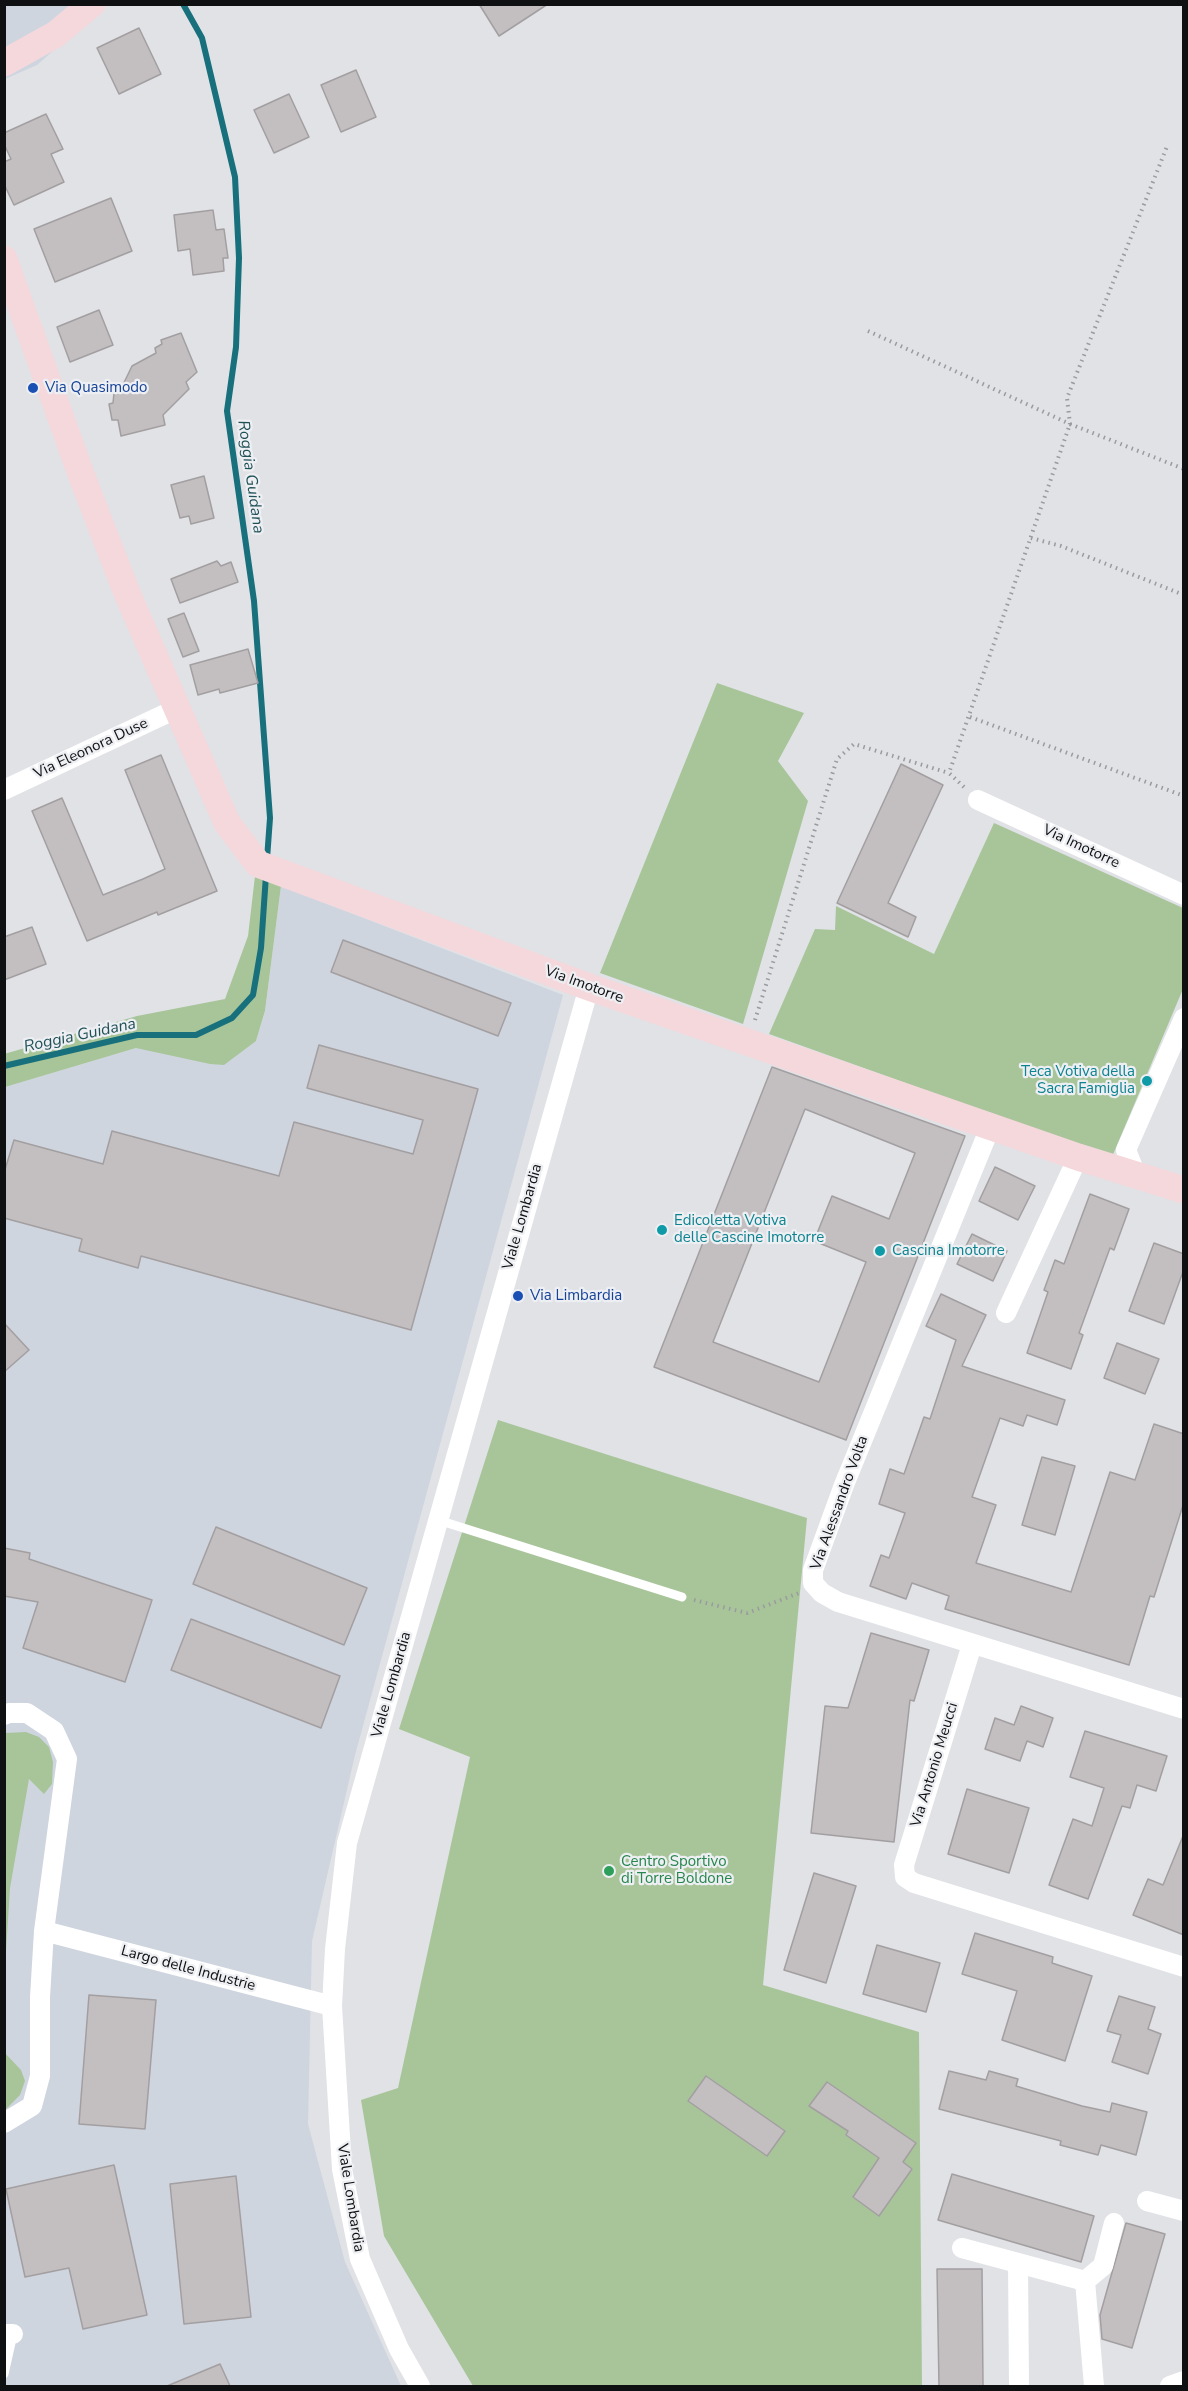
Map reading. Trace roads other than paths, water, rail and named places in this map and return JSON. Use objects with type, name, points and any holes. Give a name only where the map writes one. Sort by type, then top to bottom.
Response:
[{"type":"street","points":[[4,63],[56,34],[92,4]]},
{"type":"street","points":[[4,259],[82,477],[127,593],[178,708]]},
{"type":"street","name":"Via Eleonora Duse","points":[[4,790],[178,708]]},
{"type":"street","name":"Via Imotorre","points":[[178,708],[227,823],[258,864],[589,987],[1078,1157],[1184,1190]]},
{"type":"street","name":"Via Imotorre","points":[[978,800],[1184,895]]},
{"type":"street","name":"Viale Lombardia","points":[[420,2386],[399,2349],[360,2259],[342,2169],[332,2006],[335,1950],[347,1843],[589,987]]},
{"type":"street","points":[[1136,1175],[1126,1150],[1184,1018]]},
{"type":"street","name":"Via Alessandro Volta","points":[[991,1125],[844,1485],[813,1570],[813,1583],[822,1593],[838,1602],[1184,1709]]},
{"type":"street","points":[[1006,1313],[1078,1157]]},
{"type":"street","name":"Via Antonio Meucci","points":[[976,1645],[970,1651],[904,1865],[905,1877],[914,1883],[1184,1967]]},
{"type":"street","points":[[4,1715],[27,1713],[54,1731],[67,1759],[44,1931],[40,1998],[40,2076],[32,2106],[4,2123]]},
{"type":"street","name":"Largo delle Industrie","points":[[44,1931],[332,2006]]},
{"type":"street","points":[[1147,2201],[1184,2211]]},
{"type":"street","points":[[1085,2282],[1103,2265],[1114,2223]]},
{"type":"street","points":[[962,2248],[1085,2282]]},
{"type":"street","points":[[1018,2263],[1019,2386]]},
{"type":"street","points":[[1085,2282],[1094,2386]]},
{"type":"street","points":[[1170,2386],[1184,2381]]},
{"type":"lane","points":[[438,1520],[682,1597]]},
{"type":"lane","points":[[4,2374],[9,2334]]},
{"type":"waterway","name":"Roggia Guidana","points":[[183,4],[202,38],[235,177],[239,258],[236,347],[227,411],[254,601],[270,818],[267,859]]},
{"type":"waterway","name":"Roggia Guidana","points":[[4,1066],[137,1035],[196,1035],[232,1018],[253,995],[261,948],[266,875]]},
{"type":"place","name":"Via Quasimodo","points":[[33,388]]},
{"type":"place","name":"Teca Votiva della Sacra Famiglia","points":[[1147,1081]]},
{"type":"place","name":"Edicoletta Votiva delle Cascine Imotorre","points":[[662,1230]]},
{"type":"place","name":"Cascina Imotorre","points":[[880,1251]]},
{"type":"place","name":"Via Limbardia","points":[[518,1296]]},
{"type":"place","name":"Centro Sportivo di Torre Boldone","points":[[609,1871]]}]
